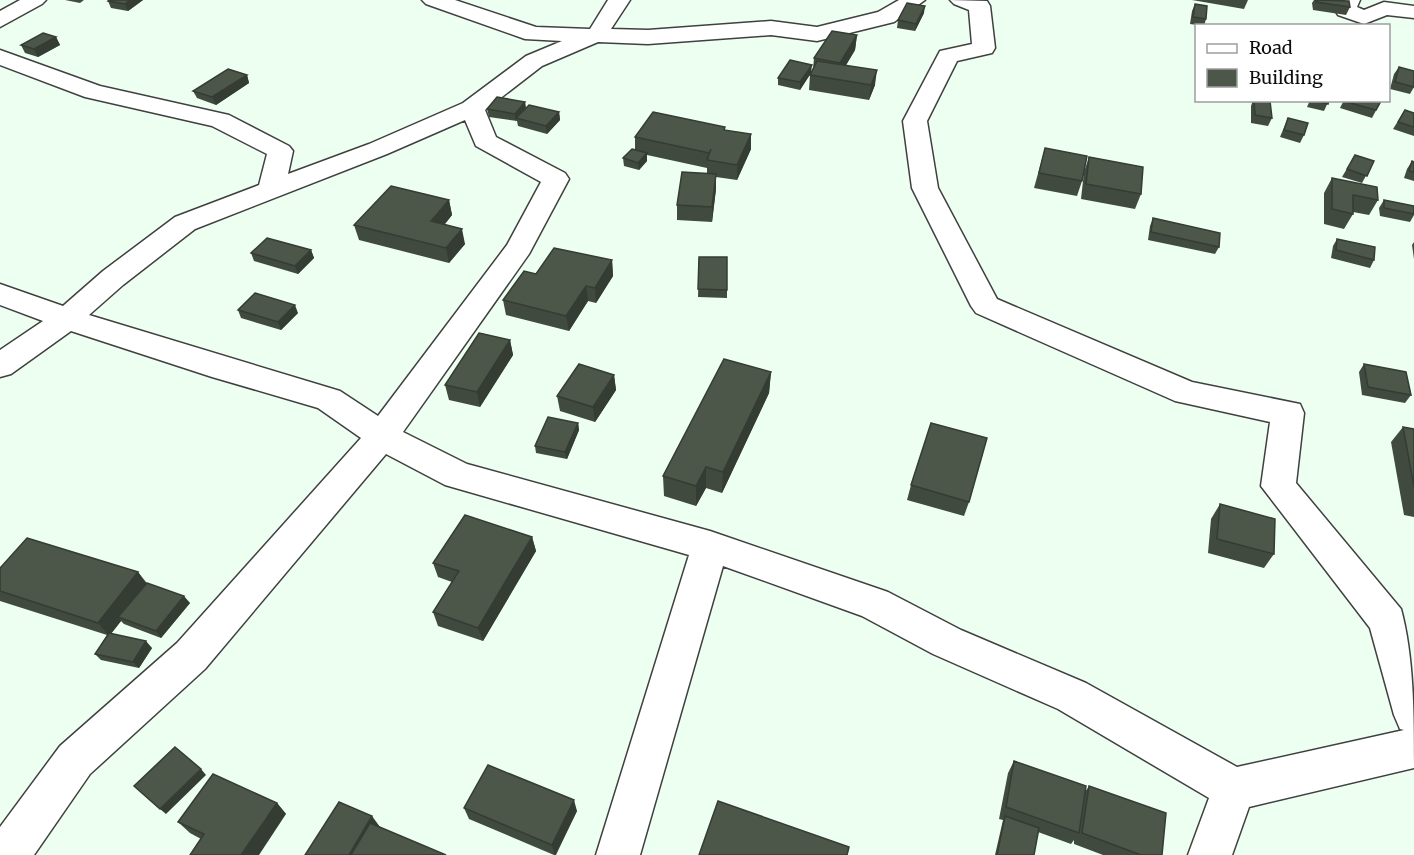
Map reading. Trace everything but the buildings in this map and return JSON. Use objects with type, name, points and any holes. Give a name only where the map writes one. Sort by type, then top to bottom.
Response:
[{"type":"street","points":[[0,20],[35,0]]},
{"type":"street","points":[[433,0],[533,34],[648,37],[771,28],[817,34],[886,16],[914,0]]},
{"type":"street","points":[[0,366],[67,319],[112,278],[185,223],[272,187],[378,149],[472,108],[534,61],[597,35],[619,0]]},
{"type":"street","points":[[961,0],[980,6],[984,48],[948,56],[915,121],[925,188],[986,306],[1186,393],[1288,412],[1278,486],[1387,621],[1414,715]]},
{"type":"street","points":[[1349,0],[1346,10],[1364,18],[1384,8],[1414,12]]},
{"type":"street","points":[[533,34],[534,61]]},
{"type":"street","points":[[0,57],[93,92],[220,120],[279,151],[272,187]]},
{"type":"street","points":[[7,855],[75,760],[191,656],[382,436],[519,248],[556,179],[485,141],[472,108]]},
{"type":"street","points":[[0,294],[67,319],[329,399],[382,436],[457,475],[710,546],[875,604],[947,642],[1072,696],[1234,789],[1414,748]]},
{"type":"street","points":[[618,855],[710,546]]},
{"type":"street","points":[[1210,855],[1234,789]]}]
